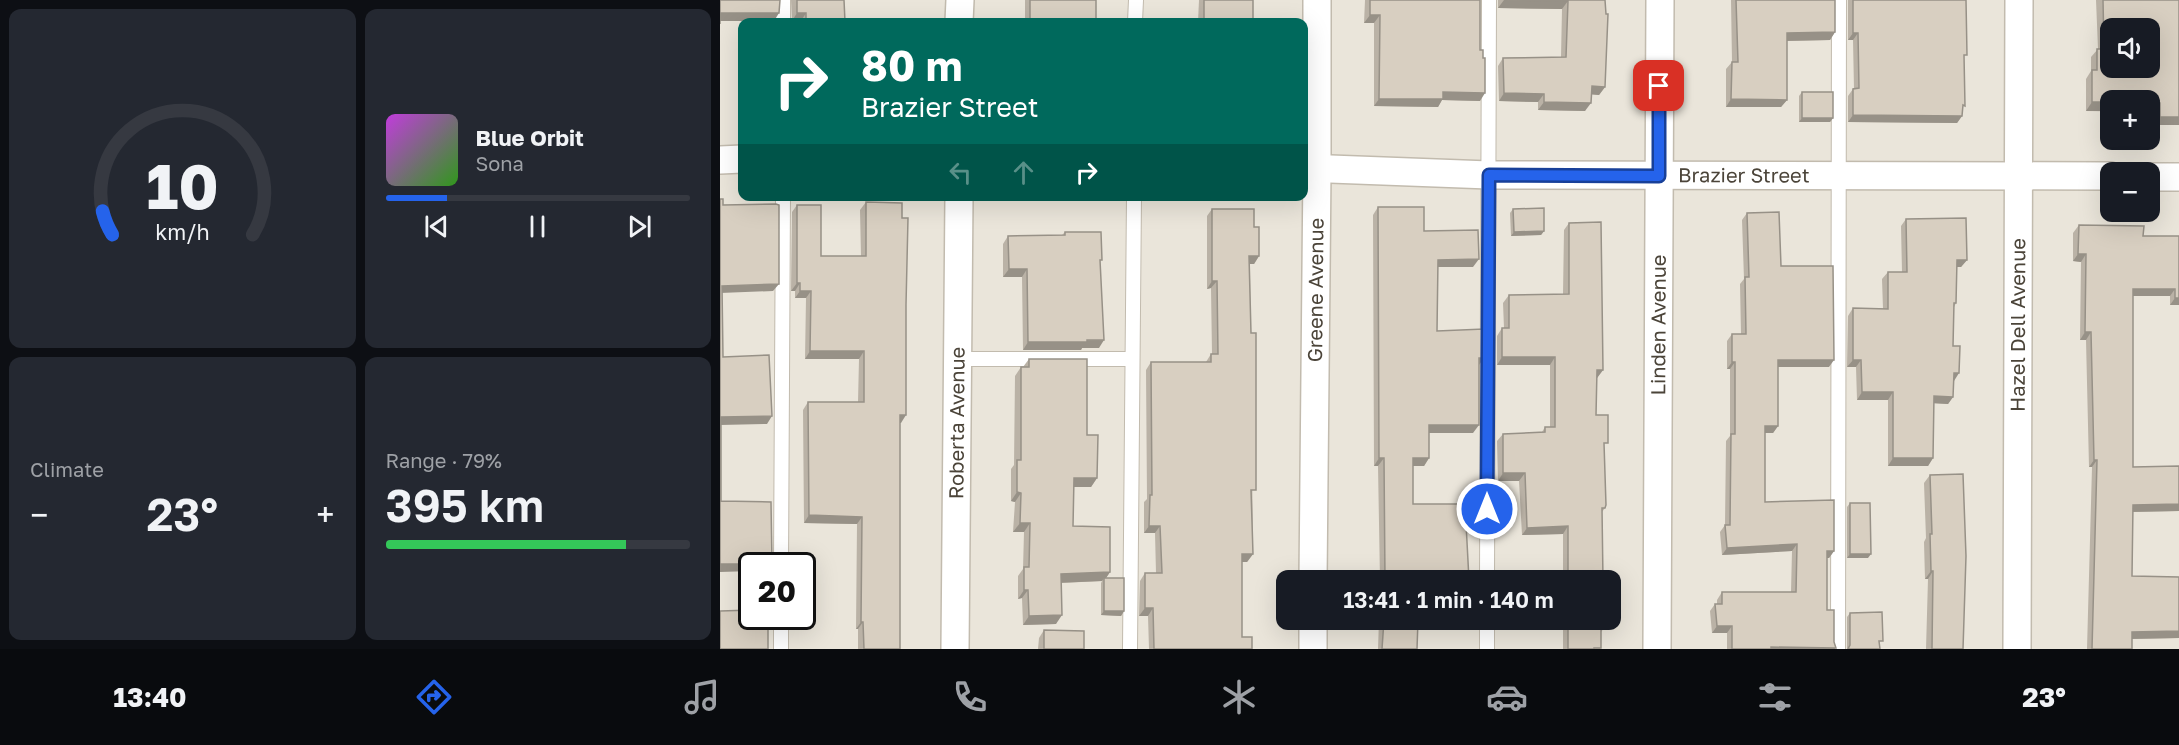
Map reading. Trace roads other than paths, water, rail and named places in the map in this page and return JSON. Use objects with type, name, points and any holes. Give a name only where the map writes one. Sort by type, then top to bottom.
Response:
[{"type":"street","points":[[959,18],[960,0]]},
{"type":"street","name":"Greene Avenue","points":[[1313,570],[1310,168],[1317,0]]},
{"type":"street","name":"Linden Avenue","points":[[1657,649],[1660,0]]},
{"type":"street","name":"Hazel Dell Avenue","points":[[2018,649],[2019,0]]},
{"type":"street","points":[[720,160],[738,159]]},
{"type":"street","name":"Brazier Street","points":[[1310,168],[1489,175],[2100,176]]},
{"type":"street","points":[[2160,177],[2179,177]]},
{"type":"street","name":"Roberta Avenue","points":[[955,649],[958,201]]},
{"type":"street","points":[[1313,630],[1313,649]]},
{"type":"lane","points":[[783,0],[783,18]]},
{"type":"lane","points":[[1136,0],[1136,18]]},
{"type":"lane","points":[[1487,570],[1489,0]]},
{"type":"lane","points":[[1838,649],[1839,0]]},
{"type":"lane","points":[[782,552],[783,201]]},
{"type":"lane","points":[[1130,649],[1134,201]]},
{"type":"lane","points":[[958,359],[1132,359]]},
{"type":"lane","points":[[781,630],[781,649]]},
{"type":"lane","points":[[1486,649],[1487,630]]}]
